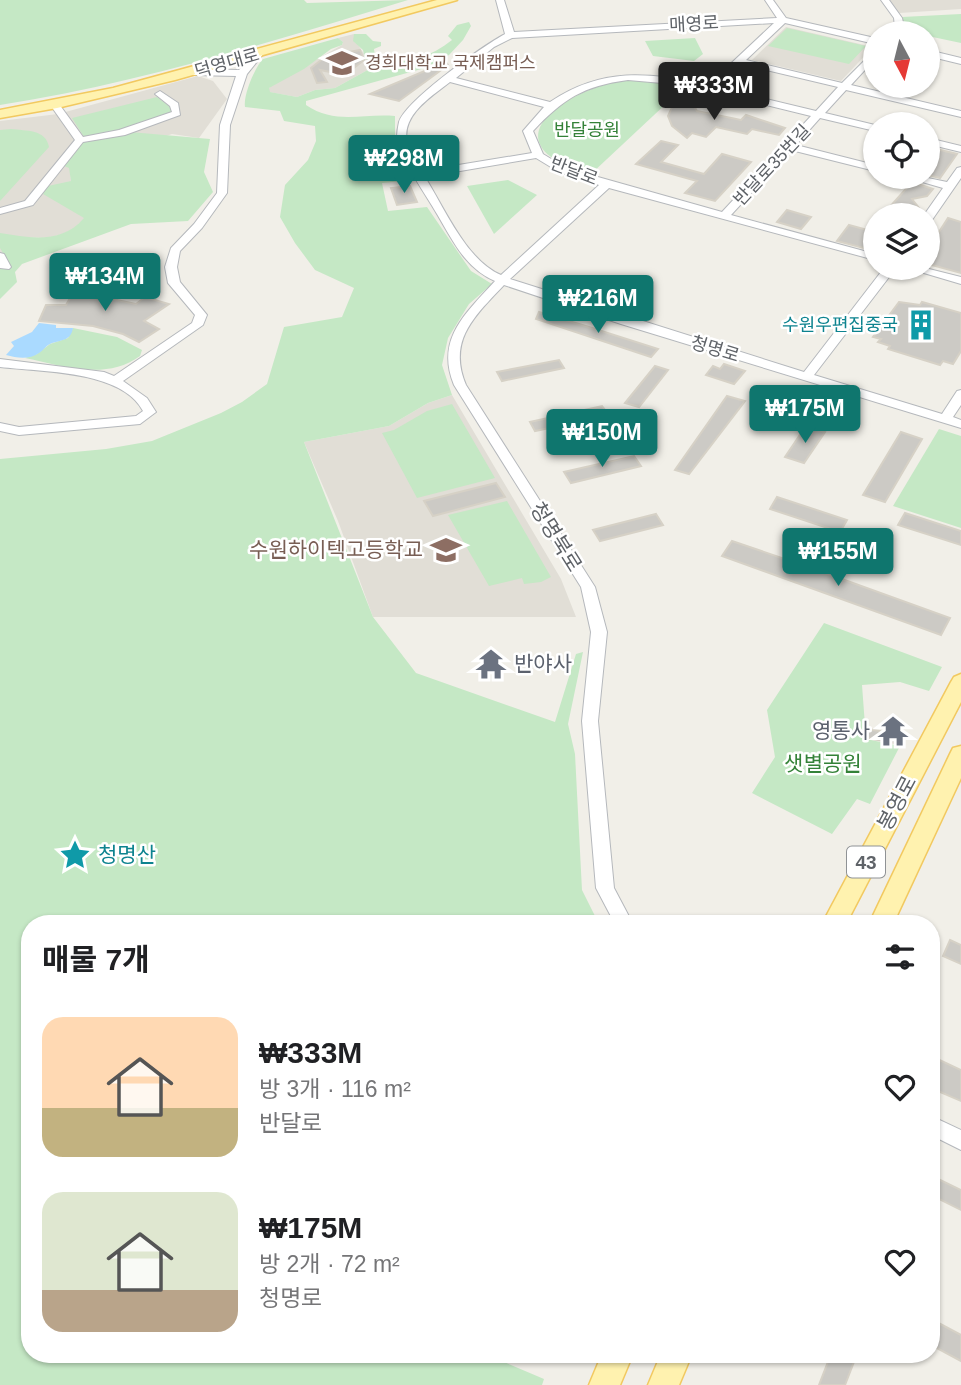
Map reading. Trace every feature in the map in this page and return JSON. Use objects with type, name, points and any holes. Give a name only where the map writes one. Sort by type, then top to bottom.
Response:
[{"type":"main road","name":"덕영대로","points":[[0,114],[56,106],[194,72],[451,0]]},
{"type":"main road","name":"봉영로","points":[[839,915],[961,682]]},
{"type":"main road","name":"봉영로","points":[[885,915],[961,754]]},
{"type":"main road","points":[[604,1385],[614,1363]]},
{"type":"main road","points":[[663,1385],[673,1363]]},
{"type":"street","points":[[500,0],[510,35]]},
{"type":"street","points":[[710,88],[783,20],[769,0]]},
{"type":"street","points":[[885,0],[899,21]]},
{"type":"street","name":"매영로","points":[[510,35],[783,20],[863,38]]},
{"type":"street","name":"청명로","points":[[510,35],[491,45],[418,103],[404,121],[402,141],[419,175],[470,259],[484,272],[636,325],[961,424]]},
{"type":"street","points":[[115,381],[197,325],[201,315],[174,283],[171,267],[175,250],[198,226],[222,193],[225,125],[242,73],[259,54]]},
{"type":"street","points":[[940,56],[961,61]]},
{"type":"street","points":[[739,61],[961,114]]},
{"type":"street","name":"반달로35번길","points":[[724,216],[863,66]]},
{"type":"street","points":[[194,72],[242,73]]},
{"type":"street","name":"반달로","points":[[863,125],[651,76],[622,76],[597,80],[573,90],[537,118],[528,131],[530,146],[537,155],[558,168],[607,184],[863,254]]},
{"type":"street","points":[[449,79],[552,106]]},
{"type":"street","points":[[0,211],[29,203],[80,140],[121,132],[177,113],[175,105],[160,94]]},
{"type":"street","points":[[56,106],[80,140]]},
{"type":"street","points":[[940,144],[961,149]]},
{"type":"street","points":[[789,146],[863,165]]},
{"type":"street","points":[[419,175],[537,155]]},
{"type":"street","points":[[938,203],[961,170]]},
{"type":"street","name":"청명북로","points":[[607,184],[504,281],[472,315],[455,341],[452,357],[454,371],[467,397],[588,587],[599,632],[590,721],[606,888],[620,915]]},
{"type":"street","points":[[940,185],[948,187]]},
{"type":"street","points":[[940,275],[961,281]]},
{"type":"street","points":[[807,376],[881,280]]},
{"type":"street","points":[[0,363],[82,372],[115,381],[147,404],[150,412],[140,420],[19,431],[0,427]]},
{"type":"street","points":[[946,419],[961,394]]},
{"type":"street","points":[[940,1130],[961,1140]]},
{"type":"shaded area","points":[[889,0],[961,0],[961,9],[899,13]]},
{"type":"shaded area","points":[[786,27],[863,45],[863,58],[841,81],[752,60]]},
{"type":"shaded area","name":"경희대학교 국제캠퍼스","points":[[354,34],[354,39],[373,67],[335,88],[315,90],[297,97],[269,92],[269,88],[275,83],[342,45],[343,42],[338,38]]},
{"type":"shaded area","points":[[198,76],[213,81],[227,99],[199,138],[172,134],[70,168],[71,181],[58,201],[85,218],[70,232],[48,238],[18,237],[10,265],[0,267],[0,121],[58,114]]},
{"type":"shaded area","name":"수원하이텍고등학교","points":[[452,395],[561,579],[576,617],[373,617],[338,521],[304,442],[389,426],[428,403]]},
{"type":"green space","points":[[0,0],[304,0],[307,3],[408,0],[155,73],[0,105]]},
{"type":"green space","points":[[961,14],[961,43],[940,39],[940,21],[902,21],[902,17]]},
{"type":"green space","points":[[469,22],[471,26],[449,55],[425,68],[306,101],[306,105],[328,115],[395,116],[395,138],[414,180],[382,183],[388,211],[427,207],[471,271],[492,284],[469,304],[448,338],[442,365],[452,395],[428,403],[389,426],[304,442],[373,617],[416,673],[555,722],[576,654],[583,652],[568,724],[575,754],[582,890],[594,915],[21,915],[21,1363],[506,1363],[544,1379],[542,1385],[0,1385],[0,459],[106,449],[152,441],[221,413],[267,384],[284,327],[342,317],[354,288],[315,270],[280,217],[285,185],[308,160],[316,141],[315,126],[284,121],[280,111],[245,107],[250,82],[263,59],[338,38],[343,42],[342,45],[331,49],[304,69],[269,88],[270,92],[297,97],[315,90],[335,88],[373,67],[371,60],[365,59],[363,50],[353,41],[354,34],[366,34],[373,41],[381,42],[381,46],[374,49],[376,63],[397,62],[416,59],[444,46],[452,40],[448,36],[457,25]]},
{"type":"green space","points":[[787,28],[863,45],[863,49],[849,64],[768,46]]},
{"type":"green space","points":[[695,38],[703,54],[694,61],[653,56],[645,41]]},
{"type":"green space","name":"반달공원","points":[[629,80],[654,81],[684,87],[591,174],[559,162],[542,148],[538,133],[545,119],[560,105],[605,85]]},
{"type":"green space","points":[[157,97],[169,106],[172,112],[118,131],[84,137],[72,118]]},
{"type":"green space","points":[[0,130],[40,134],[49,147],[0,201]]},
{"type":"green space","points":[[130,132],[210,139],[204,172],[213,192],[188,221],[131,224],[22,264],[15,272],[17,282],[0,299],[0,267],[10,265],[0,248],[0,233],[45,237],[66,232],[75,226],[84,218],[43,194],[48,186],[71,181],[69,168],[64,166],[83,142]]},
{"type":"green space","points":[[508,180],[537,195],[494,234],[467,186]]},
{"type":"green space","points":[[73,328],[117,337],[142,350],[140,356],[127,364],[99,370],[25,358],[37,354],[50,344],[68,338]]},
{"type":"green space","points":[[452,404],[495,478],[417,498],[382,433],[394,430],[427,411]]},
{"type":"green space","points":[[939,429],[961,436],[961,528],[893,506]]},
{"type":"green space","points":[[507,501],[551,577],[541,582],[524,584],[522,578],[489,586],[448,515]]},
{"type":"green space","name":"샛별공원","points":[[824,623],[942,667],[929,691],[900,682],[862,685],[866,739],[900,746],[870,804],[857,799],[832,834],[752,793],[775,757],[767,710]]},
{"type":"water","points":[[39,323],[56,325],[56,328],[73,328],[68,337],[50,344],[31,357],[6,355],[14,346],[11,342],[32,332]]},
{"type":"building","points":[[360,50],[364,60],[345,75],[320,70],[327,82],[317,83],[311,68],[325,57]]},
{"type":"building","points":[[446,62],[448,65],[399,101],[370,94]]},
{"type":"building","points":[[691,101],[697,111],[741,120],[746,115],[785,128],[779,135],[752,129],[747,134],[716,127],[706,137],[692,133],[687,138],[672,126],[668,116],[673,105]]},
{"type":"building","points":[[661,141],[678,145],[661,162],[704,174],[722,154],[751,162],[715,201],[685,193],[697,181],[636,164]]},
{"type":"building","points":[[940,150],[957,154],[940,178]]},
{"type":"building","points":[[410,186],[417,202],[397,205],[391,188]]},
{"type":"building","points":[[906,189],[933,189],[927,196],[912,199],[915,203],[893,203]]},
{"type":"building","points":[[787,210],[811,217],[801,229],[777,222]]},
{"type":"building","points":[[948,218],[961,222],[961,273],[940,267],[940,230]]},
{"type":"building","points":[[849,225],[863,229],[863,248],[837,241]]},
{"type":"building","points":[[77,286],[104,289],[98,296],[136,304],[145,297],[169,304],[144,321],[159,329],[139,342],[123,334],[93,326],[39,321],[46,305],[66,305]]},
{"type":"building","name":"수원우편집중국","points":[[899,302],[920,305],[922,302],[961,313],[961,351],[953,364],[943,361],[940,365],[888,349],[890,346],[873,337]]},
{"type":"building","points":[[539,312],[658,349],[651,357],[536,319]]},
{"type":"building","points":[[559,360],[564,368],[502,381],[497,372]]},
{"type":"building","points":[[724,364],[745,371],[734,384],[706,375],[713,366],[720,369]]},
{"type":"building","points":[[655,366],[668,370],[639,407],[625,403]]},
{"type":"building","points":[[727,396],[745,401],[689,474],[675,470]]},
{"type":"building","points":[[602,406],[609,415],[535,431],[530,422]]},
{"type":"building","points":[[806,426],[825,432],[804,463],[785,457]]},
{"type":"building","points":[[901,432],[922,439],[885,502],[863,495]]},
{"type":"building","points":[[634,456],[641,466],[571,483],[564,472]]},
{"type":"building","points":[[496,483],[505,497],[433,516],[424,501]]},
{"type":"building","points":[[777,497],[847,520],[840,532],[770,509]]},
{"type":"building","points":[[905,513],[961,531],[961,545],[898,525]]},
{"type":"building","points":[[656,514],[663,525],[600,541],[593,530]]},
{"type":"building","points":[[732,541],[950,618],[941,635],[722,556]]},
{"type":"building","name":"영통사","points":[[886,720],[902,723],[900,744],[867,738],[868,729],[885,732]]},
{"type":"building","points":[[950,940],[961,945],[961,964],[943,956]]},
{"type":"building","points":[[940,1060],[961,1070],[961,1101],[940,1092]]},
{"type":"building","points":[[940,1180],[961,1190],[961,1210],[940,1200]]},
{"type":"building","points":[[940,1324],[961,1335],[961,1361],[940,1350]]},
{"type":"building","points":[[828,1363],[854,1363],[845,1385],[819,1385]]},
{"type":"place","name":"경희대학교 국제캠퍼스","points":[[342,63]]},
{"type":"place","name":"수원우편집중국","points":[[921,325]]},
{"type":"place","name":"수원하이텍고등학교","points":[[446,550]]},
{"type":"place","name":"반야사","points":[[491,664]]},
{"type":"place","name":"영통사","points":[[893,731]]},
{"type":"place","name":"청명산","points":[[75,855]]}]
